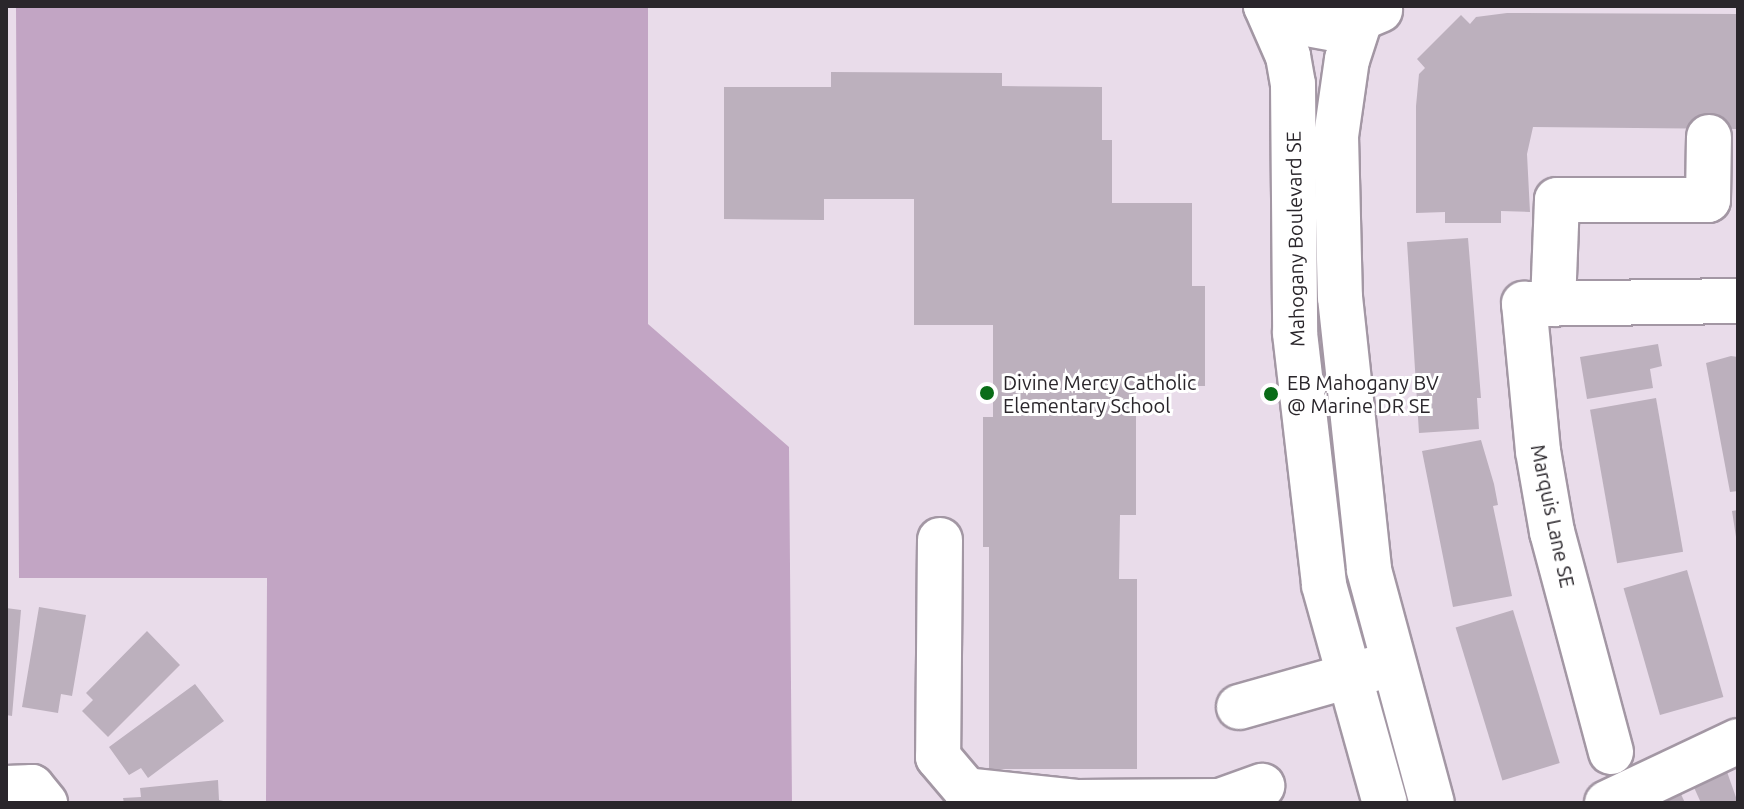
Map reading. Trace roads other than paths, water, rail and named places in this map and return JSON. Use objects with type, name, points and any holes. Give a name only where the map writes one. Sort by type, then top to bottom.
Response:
[{"type":"street","points":[[1266,6],[1310,28],[1372,14]]},
{"type":"street","name":"Mahogany Boulevard SE","points":[[1266,6],[1288,56],[1293,84],[1295,333],[1324,585],[1385,803]]},
{"type":"street","name":"Mahogany Boulevard SE","points":[[1372,14],[1347,59],[1336,136],[1339,283],[1369,570],[1391,664],[1432,803]]},
{"type":"street","points":[[1553,304],[1557,200],[1708,200],[1709,137]]},
{"type":"street","name":"Marquis Lane SE","points":[[1611,752],[1552,532],[1538,451],[1524,304],[1738,301]]},
{"type":"street","points":[[940,540],[938,757],[966,790],[1076,802],[1220,801],[1262,786]]},
{"type":"street","points":[[1239,707],[1391,664]]},
{"type":"street","points":[[1607,803],[1738,741]]},
{"type":"street","points":[[6,788],[32,787],[45,803]]},
{"type":"place","name":"Divine Mercy Catholic Elementary School","points":[[987,393]]},
{"type":"place","name":"EB Mahogany BV @ Marine DR SE","points":[[1271,394]]}]
